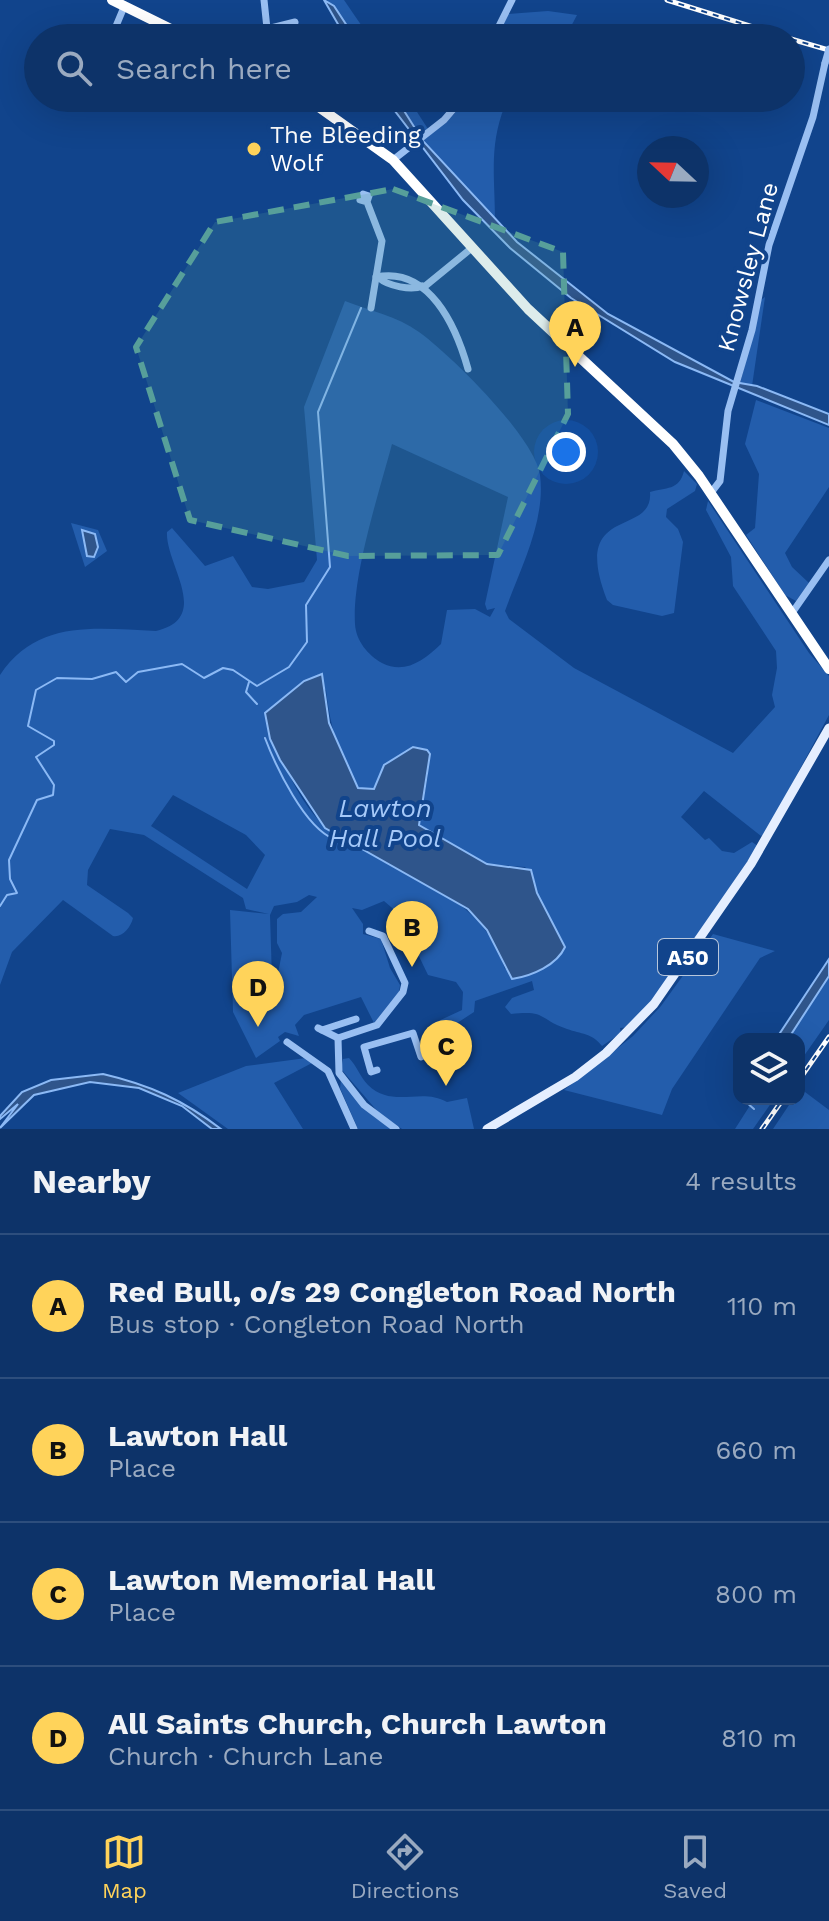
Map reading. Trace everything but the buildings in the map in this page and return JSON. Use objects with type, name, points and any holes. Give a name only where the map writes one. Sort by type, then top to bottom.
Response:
[{"type":"highway","points":[[112,0],[160,24]]},
{"type":"highway","points":[[326,112],[393,160],[574,354],[650,420],[699,476],[829,669]]},
{"type":"main road","name":"A50","points":[[487,1129],[585,1069],[630,1032],[654,1004],[751,864],[829,728]]},
{"type":"street","points":[[264,0],[266,24]]},
{"type":"street","points":[[500,24],[512,0]]},
{"type":"street","points":[[117,24],[124,7]]},
{"type":"street","points":[[290,24],[295,22]]},
{"type":"street","name":"Knowsley Lane","points":[[710,494],[720,481],[723,441],[769,245],[813,117],[829,49]]},
{"type":"street","points":[[393,160],[454,112]]},
{"type":"street","points":[[367,202],[381,233],[378,277],[371,308]]},
{"type":"street","points":[[423,286],[473,247]]},
{"type":"street","points":[[378,277],[385,274],[418,281],[423,286],[447,320],[468,369]]},
{"type":"street","points":[[792,613],[829,560]]},
{"type":"street","points":[[356,1019],[320,1029],[338,1038],[381,1021],[403,992],[405,983],[383,936],[369,931]]},
{"type":"street","points":[[381,1021],[388,1040]]},
{"type":"street","points":[[377,1070],[371,1072],[364,1047],[413,1033],[421,1057]]},
{"type":"street","points":[[335,1082],[341,1049],[338,1038]]},
{"type":"street","points":[[287,1042],[318,1062],[335,1082],[354,1129]]},
{"type":"street","points":[[339,1073],[364,1105],[396,1129]]},
{"type":"highlighted area","points":[[393,189],[563,252],[568,414],[498,555],[348,556],[190,520],[136,347],[215,222]]},
{"type":"shaded area","points":[[327,0],[344,0],[360,24],[345,24]]},
{"type":"shaded area","points":[[548,11],[577,15],[572,24],[503,24],[508,14]]},
{"type":"shaded area","points":[[405,112],[417,112],[428,129],[420,136]]},
{"type":"shaded area","points":[[503,112],[495,144],[495,219],[423,141],[454,114]]},
{"type":"shaded area","points":[[765,297],[752,386],[740,384],[761,300]]},
{"type":"shaded area","points":[[345,301],[402,322],[433,343],[490,398],[535,459],[540,475],[539,510],[536,527],[505,611],[509,619],[574,668],[733,753],[775,707],[772,695],[777,668],[776,651],[733,586],[731,557],[706,510],[708,501],[809,653],[829,676],[829,715],[765,834],[761,836],[704,791],[681,817],[722,851],[734,853],[752,842],[758,846],[654,998],[629,1027],[620,1028],[621,1033],[602,1046],[590,1036],[537,1014],[511,1014],[505,1007],[512,998],[534,990],[532,981],[475,1001],[474,1012],[448,1029],[447,1046],[460,1068],[446,1071],[442,1046],[433,1042],[432,1024],[462,1010],[463,992],[456,982],[428,975],[398,913],[384,901],[362,910],[352,908],[363,924],[363,934],[381,939],[390,968],[400,985],[399,992],[374,1023],[361,997],[304,1015],[295,1025],[299,1036],[285,1032],[278,1037],[280,1041],[256,1058],[233,1012],[230,910],[269,914],[246,909],[243,898],[144,835],[110,829],[88,870],[87,885],[133,918],[128,928],[123,934],[113,936],[63,900],[12,952],[0,985],[0,675],[15,657],[32,644],[51,636],[91,629],[156,631],[173,624],[181,615],[184,602],[168,545],[167,532],[172,528],[205,566],[233,556],[252,587],[268,589],[304,582],[317,560],[304,407]],"holes":[[[392,444],[508,497],[485,604],[487,610],[495,608],[490,617],[475,609],[447,610],[441,644],[421,660],[406,666],[390,666],[372,656],[360,642],[355,624],[358,582]],[[304,681],[326,690],[342,757],[362,791],[374,789],[384,765],[413,747],[427,750],[428,775],[419,825],[487,864],[525,867],[533,875],[537,893],[565,946],[505,969],[482,926],[465,909],[426,882],[336,835],[317,818],[290,776],[265,714]],[[173,795],[246,835],[265,855],[247,889],[151,826]],[[309,895],[317,897],[301,912],[283,914],[277,919],[277,943],[282,953],[277,978],[272,979],[270,915],[274,906],[297,902]]]},
{"type":"shaded area","points":[[756,400],[829,428],[829,487],[785,553],[792,567],[809,583],[796,601],[785,595],[746,535],[755,528],[759,474],[745,444]]},
{"type":"shaded area","points":[[684,471],[697,484],[695,491],[667,509],[666,517],[678,529],[683,542],[674,613],[662,616],[613,605],[607,600],[598,569],[598,549],[605,535],[640,515],[648,506],[650,492],[675,485]]},
{"type":"shaded area","points":[[71,523],[98,530],[107,551],[85,567]]},
{"type":"shaded area","points":[[713,934],[775,951],[760,958],[672,1089],[662,1115],[564,1090],[633,1036],[661,1006]]},
{"type":"shaded area","points":[[829,976],[829,1020],[805,1054],[805,1033],[792,1033]]},
{"type":"shaded area","points":[[306,1058],[312,1063],[274,1083],[303,1129],[228,1129],[178,1093],[246,1066]]},
{"type":"shaded area","points":[[349,1058],[368,1085],[387,1096],[427,1096],[447,1102],[467,1098],[474,1129],[402,1129],[379,1113],[341,1069],[343,1059]]},
{"type":"shaded area","points":[[341,1080],[373,1116],[392,1129],[358,1129],[340,1088]]},
{"type":"shaded area","points":[[805,1092],[829,1110],[829,1129],[773,1129],[789,1105],[805,1105]]},
{"type":"shaded area","points":[[770,1105],[753,1129],[735,1129],[749,1107]]},
{"type":"water","points":[[324,0],[334,6],[346,24],[338,24]]},
{"type":"water","points":[[396,112],[405,112],[423,141],[517,242],[608,314],[734,382],[757,386],[829,414],[829,425],[675,362],[571,298],[510,248],[463,200]]},
{"type":"water","points":[[82,530],[95,534],[98,547],[94,557],[87,556]]},
{"type":"water","name":"Lawton Hall Pool","points":[[322,674],[329,723],[358,788],[374,789],[384,765],[413,747],[427,750],[430,754],[419,825],[487,864],[531,870],[537,893],[565,947],[550,964],[512,979],[487,930],[468,909],[325,828],[280,760],[270,739],[265,713],[304,681]]},
{"type":"water","points":[[829,959],[829,976],[792,1033],[780,1033]]},
{"type":"water","points":[[103,1074],[165,1095],[221,1129],[212,1129],[182,1106],[139,1088],[90,1082],[34,1095],[0,1128],[18,1104],[0,1119],[0,1116],[22,1092],[51,1080]]},
{"type":"waterway","points":[[0,906],[7,895],[17,893],[10,879],[9,860],[37,800],[53,795],[54,785],[36,757],[54,745],[54,741],[28,726],[36,690],[57,678],[92,679],[116,672],[126,682],[138,672],[182,664],[204,678],[223,668],[233,670],[257,686],[289,667],[307,642],[306,605],[330,567],[318,412],[361,308]]},
{"type":"waterway","points":[[249,682],[246,692],[257,704]]},
{"type":"waterway","points":[[265,738],[302,810],[323,833],[334,839]]},
{"type":"waterway","points":[[749,1105],[754,1109]]},
{"type":"railway","points":[[667,0],[743,24]]},
{"type":"railway","points":[[805,43],[829,50]]},
{"type":"railway","points":[[805,1071],[829,1037]]},
{"type":"railway","points":[[762,1129],[779,1105]]},
{"type":"place","name":"The Bleeding Wolf","points":[[254,149]]},
{"type":"place","name":"Red Bull, o/s 29 Congleton Road North","points":[[575,367]]},
{"type":"place","name":"Lawton Hall","points":[[412,967]]},
{"type":"place","name":"All Saints Church, Church Lawton","points":[[258,1027]]},
{"type":"place","name":"Lawton Memorial Hall","points":[[446,1086]]}]
